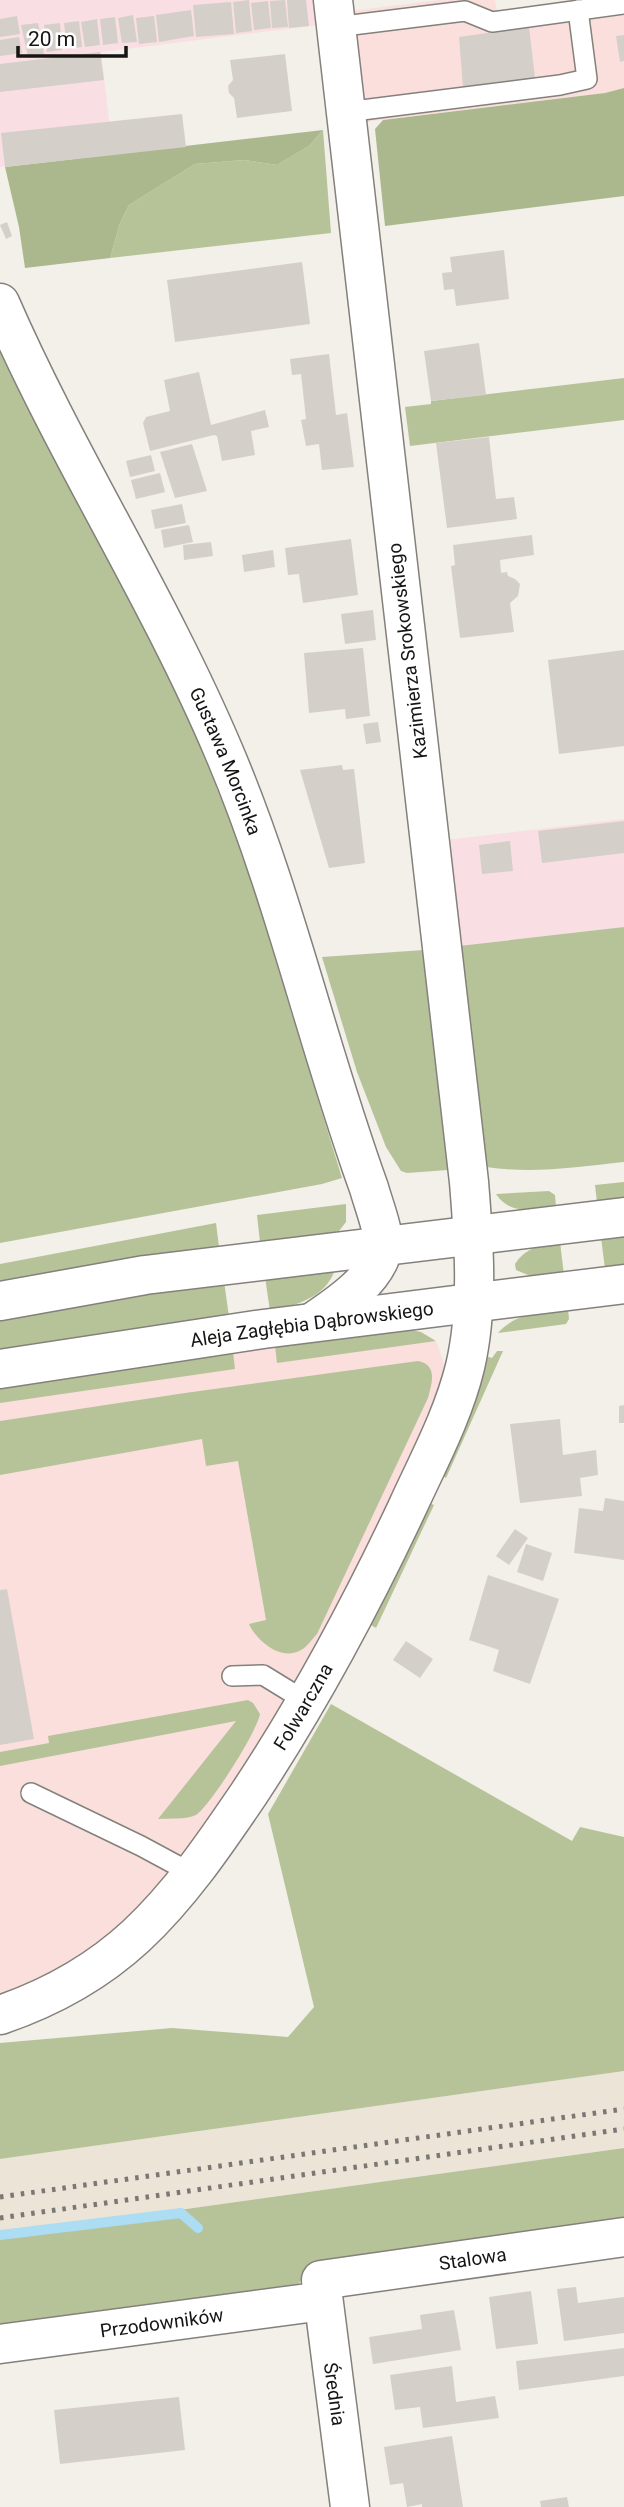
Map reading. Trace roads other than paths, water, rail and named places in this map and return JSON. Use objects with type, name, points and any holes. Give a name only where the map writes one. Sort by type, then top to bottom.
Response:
[{"type":"street","name":"Kazimierza Srokowskiego","points":[[335,13],[474,1235],[474,1302]]},
{"type":"street","name":"Gustawa Morcinka","points":[[0,303],[31,369],[172,639],[225,754],[260,846],[369,1188],[384,1245]]},
{"type":"street","points":[[0,1301],[145,1275],[624,1217]]},
{"type":"street","points":[[313,1322],[358,1288],[378,1262],[384,1245]]},
{"type":"street","name":"Aleja Zagłębia Dąbrowskiego","points":[[0,1369],[313,1322],[624,1284]]},
{"type":"street","name":"Folwarczna","points":[[0,2015],[50,1995],[103,1963],[136,1936],[193,1874],[282,1743],[370,1587],[439,1439],[464,1368],[474,1302]]},
{"type":"street","name":"Stalowa","points":[[322,2291],[624,2237]]},
{"type":"street","name":"Przodowników","points":[[0,2344],[322,2291]]},
{"type":"street","name":"Średnia","points":[[322,2291],[350,2507]]},
{"type":"lane","points":[[335,13],[465,11],[492,22],[624,4]]},
{"type":"lane","points":[[346,112],[559,85],[587,79],[578,10]]},
{"type":"lane","points":[[232,1676],[262,1675],[307,1702]]},
{"type":"lane","points":[[31,1793],[193,1874]]},
{"type":"waterway","points":[[0,2235],[181,2213],[198,2228]]},
{"type":"railway","points":[[0,2197],[624,2109]]},
{"type":"railway","points":[[0,2218],[624,2129]]}]
